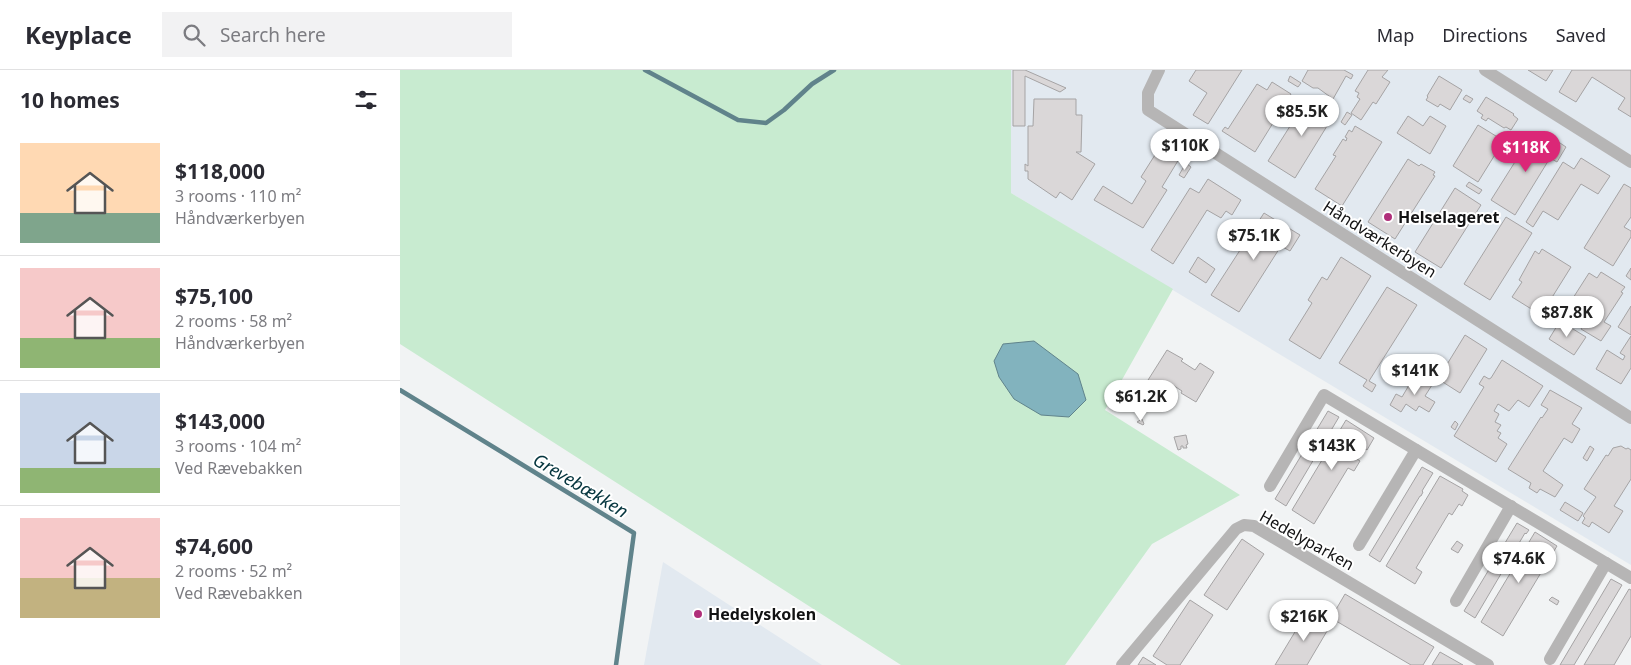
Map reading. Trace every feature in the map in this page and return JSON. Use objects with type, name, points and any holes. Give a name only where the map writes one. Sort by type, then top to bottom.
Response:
[{"type":"street","name":"Håndværkerbyen","points":[[1159,70],[1148,92],[1148,110],[1631,418]]},
{"type":"street","points":[[1485,70],[1631,162]]},
{"type":"street","points":[[1270,486],[1324,395],[1631,578]]},
{"type":"street","points":[[1358,545],[1416,450]]},
{"type":"street","points":[[1456,601],[1511,506]]},
{"type":"street","name":"Hedelyparken","points":[[1122,665],[1236,529],[1244,525],[1254,526],[1488,665]]},
{"type":"street","points":[[1550,659],[1606,563]]},
{"type":"shaded area","points":[[1011,70],[1631,70],[1631,565],[1011,193]]},
{"type":"shaded area","name":"Hedelyskolen","points":[[663,562],[822,665],[644,665]]},
{"type":"green space","points":[[400,70],[1011,70],[1011,193],[1173,289],[1105,410],[1240,495],[1152,544],[1065,665],[901,665],[400,344]]},
{"type":"water","points":[[1034,341],[1078,374],[1086,400],[1069,417],[1041,415],[1014,399],[999,377],[994,361],[1003,344]]},
{"type":"building","points":[[1013,70],[1025,70],[1066,88],[1060,92],[1025,76],[1025,126],[1013,126]]},
{"type":"building","points":[[1196,70],[1242,70],[1208,124],[1193,115],[1207,93],[1189,81]]},
{"type":"building","points":[[1308,70],[1344,70],[1353,75],[1351,79],[1346,76],[1333,99],[1318,88],[1313,88],[1302,81]]},
{"type":"building","points":[[1368,70],[1388,70],[1382,77],[1390,82],[1376,104],[1373,102],[1361,120],[1351,113],[1360,99],[1357,97],[1359,93],[1355,91]]},
{"type":"building","points":[[1528,70],[1553,70],[1546,81]]},
{"type":"building","points":[[1572,70],[1631,70],[1631,117],[1618,109],[1625,98],[1592,77],[1576,102],[1559,92]]},
{"type":"building","points":[[1290,76],[1301,83],[1298,87],[1288,81]]},
{"type":"building","points":[[1439,76],[1462,90],[1450,110],[1440,104],[1438,107],[1426,100]]},
{"type":"building","points":[[1272,82],[1291,94],[1255,152],[1222,131],[1225,127],[1228,129],[1257,84],[1267,90]]},
{"type":"building","points":[[1466,95],[1473,99],[1470,103],[1463,99]]},
{"type":"building","points":[[1309,96],[1335,113],[1295,178],[1268,161]]},
{"type":"building","points":[[1486,97],[1514,114],[1518,119],[1511,130],[1488,118],[1486,121],[1481,118],[1483,115],[1477,111]]},
{"type":"building","points":[[1034,99],[1076,99],[1076,115],[1082,115],[1081,152],[1076,152],[1095,164],[1072,200],[1060,192],[1056,198],[1028,179],[1028,171],[1025,171],[1025,164],[1028,166],[1028,126],[1033,126]]},
{"type":"building","points":[[1347,112],[1352,115],[1345,125],[1341,122]]},
{"type":"building","points":[[1408,116],[1423,126],[1430,116],[1446,126],[1430,154],[1397,133]]},
{"type":"building","points":[[1478,125],[1504,141],[1500,147],[1507,151],[1503,157],[1496,153],[1478,182],[1453,166]]},
{"type":"building","points":[[1355,126],[1382,142],[1342,206],[1315,189],[1336,156],[1333,155],[1343,139],[1346,141],[1347,138],[1345,137],[1349,130],[1352,132]]},
{"type":"building","points":[[1548,135],[1566,147],[1557,162],[1550,158],[1515,215],[1491,200],[1530,138],[1542,146]]},
{"type":"building","points":[[1160,147],[1179,159],[1162,187],[1167,190],[1143,228],[1094,200],[1103,186],[1132,204],[1146,181],[1141,177]]},
{"type":"building","points":[[1581,158],[1610,176],[1598,194],[1581,184],[1558,220],[1543,211],[1533,227],[1526,222],[1563,162],[1574,169]]},
{"type":"building","points":[[1408,159],[1419,166],[1421,164],[1435,172],[1433,175],[1435,176],[1395,239],[1368,222]]},
{"type":"building","points":[[1186,163],[1191,167],[1184,178],[1179,175]]},
{"type":"building","points":[[1208,179],[1241,200],[1232,215],[1226,211],[1221,218],[1207,210],[1173,264],[1151,250],[1190,188],[1199,193]]},
{"type":"building","points":[[1469,182],[1482,190],[1479,194],[1466,186]]},
{"type":"building","points":[[1624,184],[1631,188],[1631,217],[1624,227],[1631,231],[1631,237],[1613,266],[1584,248]]},
{"type":"building","points":[[1455,188],[1481,205],[1441,268],[1415,252]]},
{"type":"building","points":[[1264,213],[1300,235],[1290,251],[1281,246],[1239,312],[1211,295]]},
{"type":"building","points":[[1506,217],[1532,233],[1490,300],[1464,284]]},
{"type":"building","points":[[1542,249],[1571,267],[1541,315],[1512,297],[1522,282],[1519,280],[1535,251],[1539,254]]},
{"type":"building","points":[[1198,257],[1215,269],[1206,283],[1189,272]]},
{"type":"building","points":[[1341,257],[1371,276],[1320,359],[1289,340],[1312,303],[1308,300],[1322,277],[1327,280]]},
{"type":"building","points":[[1631,268],[1631,280],[1626,276]]},
{"type":"building","points":[[1601,272],[1625,287],[1604,322],[1611,326],[1601,341],[1581,329],[1586,321],[1566,309],[1589,273],[1597,278]]},
{"type":"building","points":[[1387,287],[1417,305],[1369,381],[1376,385],[1372,392],[1363,386],[1367,380],[1339,363]]},
{"type":"building","points":[[1631,306],[1631,335],[1618,327]]},
{"type":"building","points":[[1560,321],[1586,337],[1574,355],[1549,339]]},
{"type":"building","points":[[1465,335],[1487,349],[1460,393],[1438,379]]},
{"type":"building","points":[[1631,336],[1631,368],[1621,384],[1596,369],[1607,350],[1623,360],[1625,356],[1620,353]]},
{"type":"building","points":[[1167,350],[1183,359],[1181,361],[1195,370],[1200,363],[1214,372],[1196,402],[1168,382],[1158,398],[1143,388]]},
{"type":"building","points":[[1502,360],[1543,386],[1529,407],[1518,400],[1509,411],[1498,404],[1494,411],[1499,414],[1495,422],[1501,425],[1497,431],[1501,433],[1498,438],[1507,444],[1496,462],[1454,436],[1484,387],[1479,384],[1484,376],[1489,379],[1491,378]]},
{"type":"building","points":[[1415,375],[1432,385],[1425,396],[1435,402],[1429,412],[1419,406],[1416,411],[1406,404],[1401,412],[1390,405],[1396,394],[1402,397]]},
{"type":"building","points":[[1550,390],[1582,408],[1572,424],[1580,429],[1572,443],[1564,438],[1543,471],[1563,485],[1555,497],[1540,489],[1537,493],[1529,488],[1531,483],[1508,469],[1548,409],[1541,405]]},
{"type":"building","points":[[1114,391],[1123,397],[1118,406],[1109,400]]},
{"type":"building","points":[[1328,411],[1339,417],[1286,506],[1275,499]]},
{"type":"building","points":[[1142,419],[1144,424],[1143,425],[1137,422]]},
{"type":"building","points":[[1346,420],[1374,438],[1367,450],[1361,446],[1354,457],[1360,461],[1354,471],[1348,468],[1314,524],[1292,510]]},
{"type":"building","points":[[1455,421],[1458,424],[1455,430],[1451,427]]},
{"type":"building","points":[[1186,435],[1187,448],[1181,446],[1181,449],[1178,450],[1174,437]]},
{"type":"building","points":[[1590,446],[1594,449],[1587,461],[1583,458]]},
{"type":"building","points":[[1621,446],[1631,450],[1631,479],[1614,506],[1623,511],[1609,533],[1592,522],[1589,527],[1582,523],[1585,518],[1583,516],[1596,497],[1584,489],[1606,455],[1608,456],[1613,448]]},
{"type":"building","points":[[1422,467],[1433,473],[1380,562],[1369,555]]},
{"type":"building","points":[[1440,476],[1463,489],[1462,491],[1468,495],[1462,506],[1459,504],[1452,515],[1449,513],[1416,568],[1422,572],[1415,584],[1386,566]]},
{"type":"building","points":[[1565,502],[1583,513],[1578,521],[1560,510]]},
{"type":"building","points":[[1517,523],[1529,530],[1525,533],[1475,618],[1464,611]]},
{"type":"building","points":[[1535,532],[1557,546],[1503,636],[1481,622]]},
{"type":"building","points":[[1242,539],[1264,554],[1227,610],[1204,595]]},
{"type":"building","points":[[1457,541],[1463,545],[1458,553],[1451,549]]},
{"type":"building","points":[[1611,579],[1622,585],[1574,665],[1560,665]]},
{"type":"building","points":[[1629,589],[1631,590],[1631,636],[1614,665],[1584,665]]},
{"type":"building","points":[[1345,594],[1434,647],[1423,665],[1411,665],[1331,618]]},
{"type":"building","points":[[1552,597],[1559,601],[1557,605],[1549,600]]},
{"type":"building","points":[[1190,600],[1213,615],[1180,665],[1167,665],[1153,656]]},
{"type":"building","points":[[1307,612],[1330,626],[1307,665],[1275,665]]},
{"type":"building","points":[[1440,652],[1463,665],[1432,665]]},
{"type":"building","points":[[1143,657],[1156,665],[1138,665]]},
{"type":"waterway","points":[[645,70],[738,120],[766,123],[784,110],[812,84],[834,70]]},
{"type":"waterway","name":"Grevebækken","points":[[400,390],[634,533],[616,665]]},
{"type":"place","name":"Helselageret","points":[[1388,217]]},
{"type":"place","name":"Hedelyskolen","points":[[698,614]]}]
